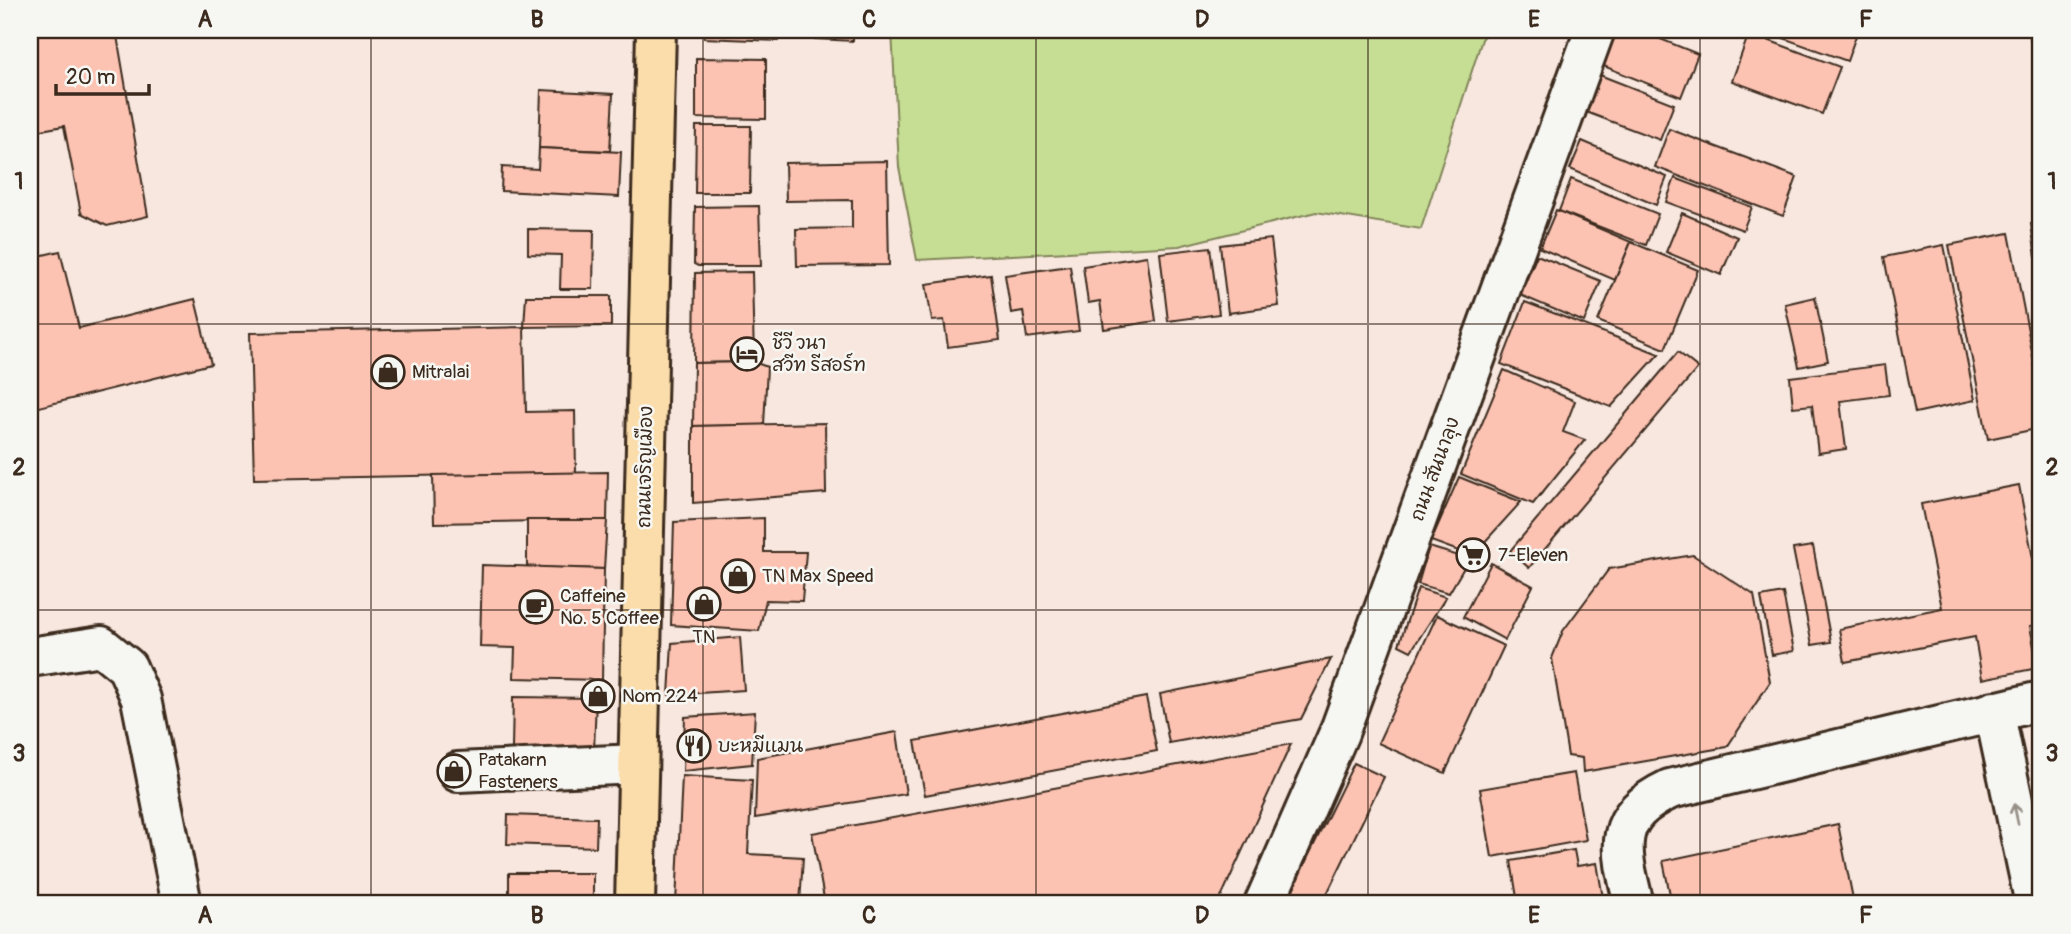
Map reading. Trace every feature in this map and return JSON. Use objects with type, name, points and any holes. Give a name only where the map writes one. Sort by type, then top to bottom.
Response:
[{"type":"main road","name":"ถนนเจริญเมือง","points":[[635,904],[656,30]]},
{"type":"street","name":"ถนน สันนาลุง","points":[[1264,904],[1339,733],[1595,30]]},
{"type":"street","points":[[30,657],[101,646],[127,667],[141,699],[182,904]]},
{"type":"street","points":[[1634,904],[1625,869],[1622,835],[1633,813],[1652,798],[1671,789],[2041,701]]},
{"type":"street","points":[[1994,711],[2035,904]]},
{"type":"street","points":[[458,772],[638,764]]},
{"type":"green space","points":[[892,30],[1485,30],[1421,229],[1316,212],[1179,246],[917,260],[899,167]]},
{"type":"building","points":[[30,30],[116,30],[148,216],[107,226],[81,213],[64,126],[30,132]]},
{"type":"building","points":[[704,30],[778,30],[778,41],[704,38]]},
{"type":"building","points":[[799,30],[853,30],[853,41],[799,38]]},
{"type":"building","points":[[1609,30],[1638,30],[1698,54],[1681,97],[1596,63]]},
{"type":"building","points":[[1761,30],[1858,30],[1847,61]]},
{"type":"building","points":[[1749,33],[1840,67],[1822,114],[1732,81]]},
{"type":"building","points":[[2041,36],[2041,70],[2037,71],[2030,38]]},
{"type":"building","points":[[696,58],[766,59],[766,119],[696,118]]},
{"type":"building","points":[[1592,72],[1674,104],[1660,140],[1578,109]]},
{"type":"building","points":[[541,90],[613,94],[610,151],[539,148]]},
{"type":"building","points":[[696,126],[751,126],[750,193],[695,193]]},
{"type":"building","points":[[1669,129],[1797,177],[1783,216],[1655,167]]},
{"type":"building","points":[[1582,141],[1667,177],[1656,205],[1570,169]]},
{"type":"building","points":[[539,148],[621,152],[619,197],[501,191],[502,167],[538,169]]},
{"type":"building","points":[[887,161],[889,265],[797,266],[796,229],[852,228],[852,200],[786,201],[785,163]]},
{"type":"building","points":[[1675,178],[1752,207],[1743,230],[1666,202]]},
{"type":"building","points":[[1571,179],[1658,214],[1646,245],[1559,211]]},
{"type":"building","points":[[759,206],[761,266],[694,264],[695,207]]},
{"type":"building","points":[[1556,210],[1631,242],[1615,280],[1540,248]]},
{"type":"building","points":[[1682,213],[1737,237],[1721,275],[1666,252]]},
{"type":"building","points":[[2041,223],[2041,255],[2036,256],[2031,224]]},
{"type":"building","points":[[528,229],[594,230],[593,289],[560,289],[561,255],[528,254]]},
{"type":"building","points":[[2009,233],[2041,398],[2041,428],[1988,439],[1949,245]]},
{"type":"building","points":[[1271,239],[1279,306],[1228,313],[1220,245]]},
{"type":"building","points":[[1631,242],[1698,270],[1665,349],[1598,321]]},
{"type":"building","points":[[1944,245],[1975,400],[1915,413],[1884,257]]},
{"type":"building","points":[[1210,247],[1219,314],[1168,321],[1160,253]]},
{"type":"building","points":[[60,251],[79,328],[195,299],[211,364],[35,408],[30,386],[30,258]]},
{"type":"building","points":[[1537,255],[1601,281],[1584,322],[1520,295]]},
{"type":"building","points":[[1147,256],[1156,321],[1104,329],[1100,301],[1088,303],[1083,266]]},
{"type":"building","points":[[1070,266],[1079,331],[1027,338],[1023,311],[1011,313],[1005,275]]},
{"type":"building","points":[[752,272],[754,362],[694,363],[695,273]]},
{"type":"building","points":[[991,275],[1000,340],[948,347],[944,320],[932,321],[926,284]]},
{"type":"building","points":[[526,296],[611,296],[611,326],[524,327]]},
{"type":"building","points":[[1815,297],[1828,361],[1799,367],[1785,304]]},
{"type":"building","points":[[1525,302],[1659,354],[1611,407],[1501,364]]},
{"type":"building","name":"Mitralai","points":[[524,327],[526,412],[575,411],[576,473],[254,479],[250,333]]},
{"type":"building","points":[[1678,352],[1698,368],[1529,568],[1510,551]]},
{"type":"building","points":[[754,362],[767,367],[764,425],[693,426],[694,363]]},
{"type":"building","points":[[1885,365],[1889,395],[1840,401],[1846,449],[1818,453],[1812,405],[1793,407],[1790,377]]},
{"type":"building","points":[[1504,370],[1575,401],[1563,432],[1585,440],[1533,504],[1461,474]]},
{"type":"building","points":[[825,423],[826,493],[693,503],[693,426]]},
{"type":"building","points":[[608,472],[607,520],[434,523],[433,475]]},
{"type":"building","points":[[1459,477],[1521,502],[1472,556],[1431,541]]},
{"type":"building","points":[[2019,485],[2039,590],[2041,589],[2041,624],[2030,626],[2038,668],[1982,679],[1975,637],[1845,662],[1839,629],[1942,608],[1921,504]]},
{"type":"building","name":"TN Max Speed","points":[[764,518],[764,552],[806,552],[802,601],[766,600],[759,631],[671,625],[674,522]]},
{"type":"building","points":[[527,520],[607,520],[604,569],[527,567]]},
{"type":"building","points":[[1813,546],[1831,642],[1812,645],[1793,549]]},
{"type":"building","points":[[1429,547],[1469,559],[1449,593],[1418,584]]},
{"type":"building","points":[[1693,555],[1754,595],[1770,682],[1727,747],[1583,772],[1582,758],[1568,756],[1552,658],[1563,631],[1609,569]]},
{"type":"building","points":[[1491,563],[1533,586],[1505,640],[1463,617]]},
{"type":"building","points":[[482,565],[604,569],[602,680],[514,678],[515,648],[480,647]]},
{"type":"building","points":[[1418,588],[1446,597],[1411,651],[1399,645]]},
{"type":"building","points":[[1783,593],[1794,651],[1772,655],[1761,597]]},
{"type":"building","points":[[1437,615],[1504,646],[1445,773],[1378,743]]},
{"type":"building","points":[[740,637],[744,690],[669,695],[672,643]]},
{"type":"building","points":[[1331,659],[1301,719],[1169,743],[1160,694]]},
{"type":"building","points":[[513,697],[596,698],[594,751],[512,749]]},
{"type":"building","points":[[1146,697],[1157,751],[925,795],[915,741]]},
{"type":"building","points":[[755,712],[752,764],[683,771],[685,717]]},
{"type":"building","points":[[897,732],[906,794],[755,818],[757,758]]},
{"type":"building","points":[[1291,744],[1218,904],[825,904],[812,833]]},
{"type":"building","points":[[1354,763],[1384,777],[1322,904],[1285,904]]},
{"type":"building","points":[[1574,773],[1586,840],[1492,857],[1480,789]]},
{"type":"building","points":[[682,776],[752,780],[748,854],[803,857],[800,904],[676,904]]},
{"type":"building","points":[[508,815],[597,818],[596,847],[507,844]]},
{"type":"building","points":[[1838,824],[1854,904],[1672,904],[1663,861]]},
{"type":"building","points":[[1574,850],[1577,866],[1597,863],[1604,904],[1518,904],[1511,861]]},
{"type":"building","points":[[509,873],[593,873],[593,901],[509,901]]},
{"type":"building","points":[[484,900],[593,901],[593,904],[484,904]]},
{"type":"place","name":"ชีวี วนา สวีท รีสอร์ท","points":[[747,354]]},
{"type":"place","name":"Mitralai","points":[[388,372]]},
{"type":"place","name":"7-Eleven","points":[[1473,555]]},
{"type":"place","name":"TN Max Speed","points":[[738,576]]},
{"type":"place","name":"TN","points":[[704,604]]},
{"type":"place","name":"Caffeine No. 5 Coffee","points":[[536,607]]},
{"type":"place","name":"Nom 224","points":[[598,696]]},
{"type":"place","name":"บะหมีแมน","points":[[694,746]]},
{"type":"place","name":"Patakarn Fasteners","points":[[454,771]]}]
